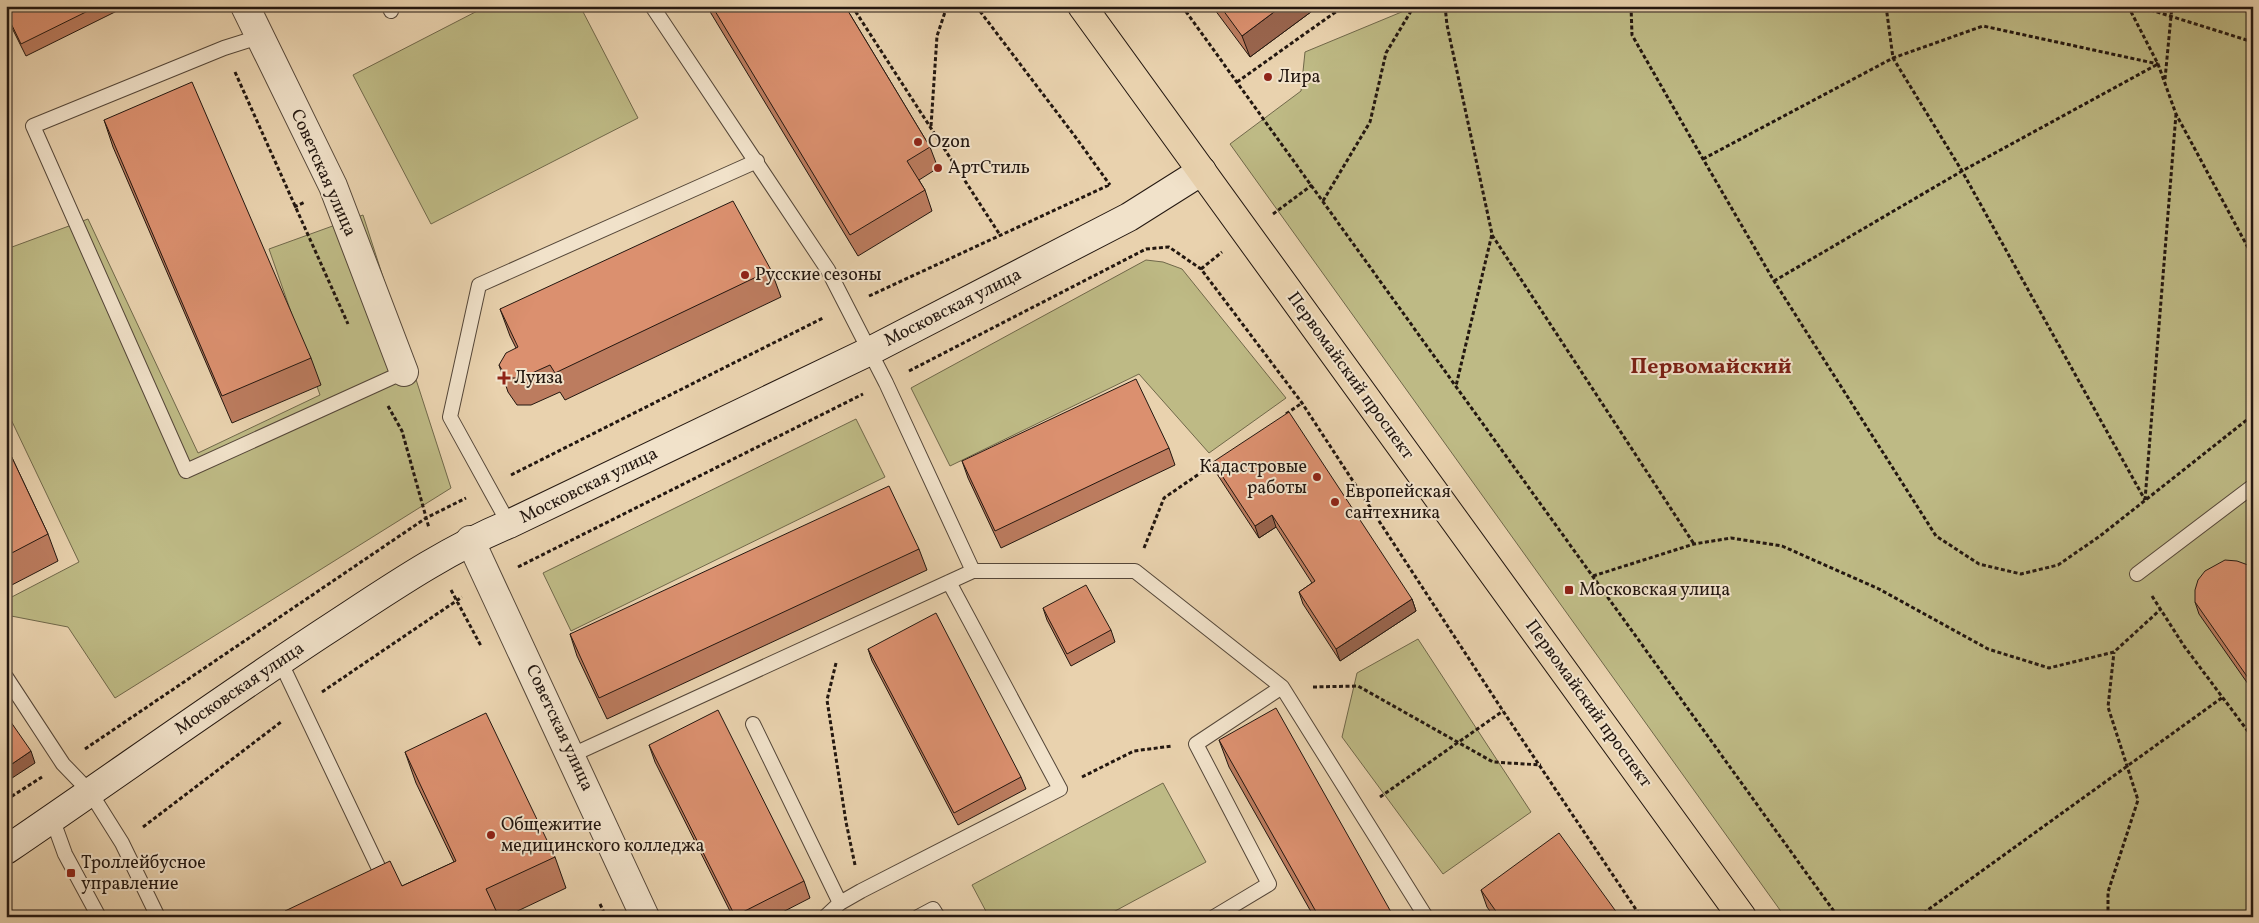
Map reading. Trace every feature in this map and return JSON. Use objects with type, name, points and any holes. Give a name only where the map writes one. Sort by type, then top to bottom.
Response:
[{"type":"main road","name":"Первомайский проспект","points":[[1082,6],[1742,917]]},
{"type":"street","name":"Советская улица","points":[[245,6],[258,37],[334,186],[404,372]]},
{"type":"street","name":"Московская улица","points":[[7,853],[52,818],[280,661],[438,558],[470,540],[509,524],[870,351],[1129,217],[1202,171]]},
{"type":"street","name":"Советская улица","points":[[470,540],[572,755],[645,917]]},
{"type":"lane","points":[[652,6],[828,270],[870,351],[973,571]]},
{"type":"lane","points":[[258,37],[224,48],[33,126],[186,471],[404,372]]},
{"type":"lane","points":[[509,524],[450,416],[479,285],[757,161]]},
{"type":"lane","points":[[2137,574],[2253,486]]},
{"type":"lane","points":[[572,755],[844,628],[973,571],[1135,571],[1282,688],[1426,917]]},
{"type":"lane","points":[[825,917],[840,903],[1060,789],[949,582]]},
{"type":"lane","points":[[280,661],[382,875]]},
{"type":"lane","points":[[6,677],[63,764],[90,792],[122,843],[158,917]]},
{"type":"lane","points":[[1214,917],[1269,884],[1196,744],[1282,688]]},
{"type":"lane","points":[[753,724],[840,903]]},
{"type":"lane","points":[[52,818],[66,854],[99,917]]},
{"type":"lane","points":[[918,917],[933,909],[938,917]]},
{"type":"path","points":[[852,6],[1000,235]]},
{"type":"path","points":[[931,126],[937,36],[947,6]]},
{"type":"path","points":[[976,6],[1074,135],[1109,185]]},
{"type":"path","points":[[1182,6],[1838,917]]},
{"type":"path","points":[[1237,82],[1344,6]]},
{"type":"path","points":[[1323,201],[1370,122],[1386,53],[1414,6]]},
{"type":"path","points":[[1445,6],[1447,25],[1492,234],[1694,544]]},
{"type":"path","points":[[1631,6],[1632,35],[1703,159],[1774,281],[1936,536],[1979,564],[2021,574],[2058,565],[2100,536],[2253,415]]},
{"type":"path","points":[[1886,6],[1893,58],[1962,171],[2145,500]]},
{"type":"path","points":[[2128,6],[2158,64],[2176,114],[2253,257]]},
{"type":"path","points":[[2138,6],[2253,42]]},
{"type":"path","points":[[2165,82],[2172,6]]},
{"type":"path","points":[[1703,159],[1893,58],[1983,26],[2158,64]]},
{"type":"path","points":[[224,48],[351,331]]},
{"type":"path","points":[[1774,281],[1962,171],[2158,64]]},
{"type":"path","points":[[2145,500],[2176,114]]},
{"type":"path","points":[[1456,386],[1492,234]]},
{"type":"path","points":[[376,384],[402,431],[438,558],[455,600],[484,652]]},
{"type":"path","points":[[1278,420],[1302,403]]},
{"type":"path","points":[[1135,571],[1164,498],[1221,459]]},
{"type":"path","points":[[1593,576],[1694,544],[1731,538],[1782,546],[1878,589],[1988,649],[2049,668],[2114,652],[2161,609]]},
{"type":"path","points":[[2137,574],[2184,646],[2253,738]]},
{"type":"path","points":[[844,628],[827,700],[846,822],[861,892]]},
{"type":"path","points":[[2108,917],[2108,892],[2138,800],[2108,707],[2114,652]]},
{"type":"path","points":[[1282,688],[1358,686],[1493,762],[1541,765]]},
{"type":"path","points":[[1918,917],[2223,697]]},
{"type":"path","points":[[1359,812],[1503,712]]},
{"type":"path","points":[[1060,789],[1134,751],[1196,744]]},
{"type":"path","points":[[598,899],[606,917]]},
{"type":"shaded area","points":[[487,6],[580,6],[638,118],[431,224],[353,75]]},
{"type":"shaded area","points":[[1416,6],[2253,6],[2253,917],[1785,917],[1230,144],[1301,91],[1305,52]]},
{"type":"shaded area","points":[[363,215],[451,488],[115,698],[68,627],[6,615],[6,600],[79,562],[6,409],[6,236],[12,247],[88,219],[198,453],[320,395],[269,249]]},
{"type":"shaded area","points":[[1146,260],[1163,262],[1182,269],[1286,398],[1209,453],[1139,374],[950,466],[911,388]]},
{"type":"shaded area","points":[[856,419],[885,477],[571,631],[543,573]]},
{"type":"shaded area","points":[[1418,639],[1531,812],[1443,874],[1342,737],[1357,673]]},
{"type":"shaded area","points":[[1163,783],[1206,862],[1104,917],[989,917],[972,885]]},
{"type":"building","points":[[6,6],[98,6],[21,44],[6,13]]},
{"type":"building","points":[[712,6],[845,6],[930,147],[907,161],[925,190],[850,235]]},
{"type":"building","points":[[1220,6],[1282,6],[1242,36]]},
{"type":"building","points":[[192,82],[311,358],[222,396],[104,120]]},
{"type":"building","points":[[733,201],[771,270],[555,373],[550,365],[521,378],[507,378],[499,365],[506,353],[518,347],[500,309]]},
{"type":"building","points":[[1136,379],[1169,448],[995,531],[962,461]]},
{"type":"building","points":[[1289,412],[1412,599],[1336,649],[1299,592],[1315,581],[1272,515],[1255,526],[1213,462]]},
{"type":"building","points":[[6,445],[48,534],[6,556]]},
{"type":"building","points":[[889,486],[919,549],[599,698],[570,634]]},
{"type":"building","points":[[2225,560],[2237,561],[2248,565],[2253,572],[2253,685],[2195,602],[2195,590],[2198,580],[2205,571]]},
{"type":"building","points":[[1086,585],[1111,630],[1067,654],[1043,608]]},
{"type":"building","points":[[936,613],[1021,777],[954,813],[868,649]]},
{"type":"building","points":[[1276,708],[1391,912],[1382,917],[1319,917],[1219,740]]},
{"type":"building","points":[[718,710],[804,881],[735,916],[649,745]]},
{"type":"building","points":[[486,713],[555,857],[486,889],[499,917],[288,917],[285,911],[390,861],[402,886],[456,861],[405,752]]},
{"type":"building","points":[[6,715],[31,751],[6,768]]},
{"type":"building","points":[[1559,833],[1620,917],[1500,917],[1481,890]]},
{"type":"building","points":[[914,912],[917,917],[904,917]]},
{"type":"place","name":"Лира","points":[[1268,77]]},
{"type":"place","name":"Ozon","points":[[918,142]]},
{"type":"place","name":"АртСтиль","points":[[938,168]]},
{"type":"place","name":"Русские сезоны","points":[[745,275]]},
{"type":"place","name":"Луиза","points":[[504,378]]},
{"type":"place","name":"Кадастровые работы","points":[[1317,477]]},
{"type":"place","name":"Европейская сантехника","points":[[1335,502]]},
{"type":"place","name":"Московская улица","points":[[1569,590]]},
{"type":"place","name":"Общежитие медицинского колледжа","points":[[491,835]]},
{"type":"place","name":"Троллейбусное управление","points":[[71,873]]},
{"type":"district","name":"Первомайский","points":[[1711,367]]}]
